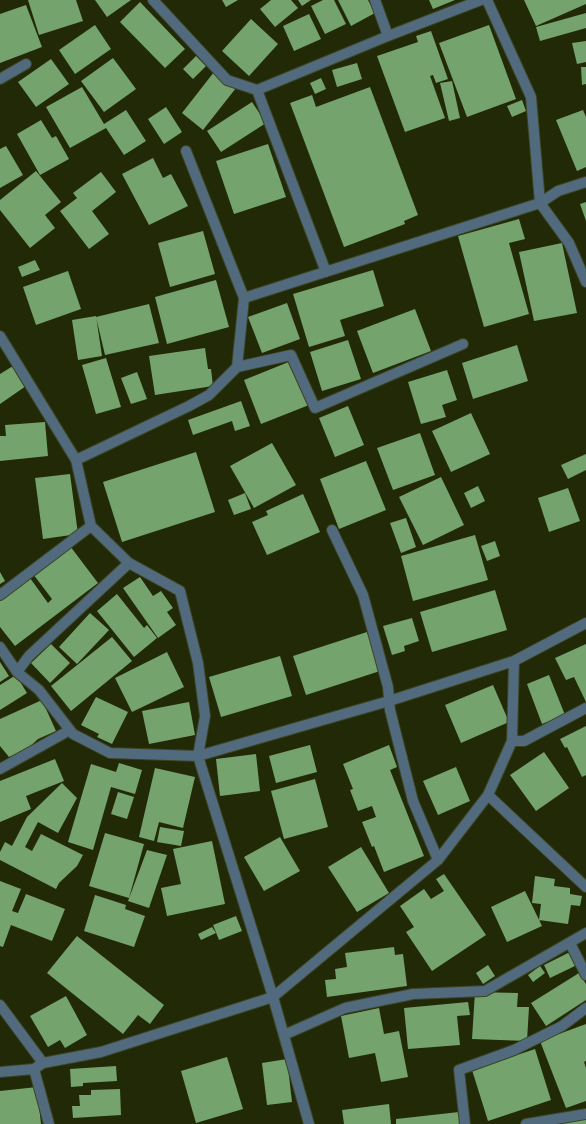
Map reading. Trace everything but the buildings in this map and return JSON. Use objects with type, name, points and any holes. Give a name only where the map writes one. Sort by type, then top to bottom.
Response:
[{"type":"street","points":[[153,0],[227,80],[257,90],[388,36],[481,0]]},
{"type":"street","points":[[375,0],[388,36]]},
{"type":"street","points":[[487,0],[531,97],[540,203],[569,243],[586,282]]},
{"type":"street","points":[[0,79],[26,64]]},
{"type":"street","points":[[257,90],[326,272]]},
{"type":"street","points":[[186,151],[244,298],[236,367]]},
{"type":"street","points":[[244,298],[540,203],[558,191],[586,182]]},
{"type":"street","points":[[0,336],[76,460],[91,526],[128,563],[180,591],[198,663],[205,716],[198,756],[273,997],[309,1124]]},
{"type":"street","points":[[76,460],[209,395],[236,367],[291,355],[315,408],[463,344]]},
{"type":"street","points":[[0,595],[91,526]]},
{"type":"street","points":[[332,530],[363,595],[388,688],[390,710],[413,801],[438,860]]},
{"type":"street","points":[[17,672],[29,656],[128,563]]},
{"type":"street","points":[[0,647],[17,672],[39,690],[73,734],[110,753],[198,756],[389,701],[514,661],[586,623]]},
{"type":"street","points":[[0,1072],[34,1069],[43,1063],[101,1052],[273,997],[438,860],[488,795],[512,741],[514,661]]},
{"type":"street","points":[[512,741],[524,741],[586,708]]},
{"type":"street","points":[[0,769],[70,730]]},
{"type":"street","points":[[488,795],[586,887]]},
{"type":"street","points":[[284,1035],[345,1008],[413,994],[485,991],[586,933]]},
{"type":"street","points":[[572,948],[586,975]]},
{"type":"street","points":[[0,1005],[43,1063]]},
{"type":"street","points":[[465,1124],[459,1070],[514,1050],[562,1026],[586,1008]]},
{"type":"street","points":[[34,1069],[49,1124]]},
{"type":"street","points":[[526,1124],[586,1114]]}]
